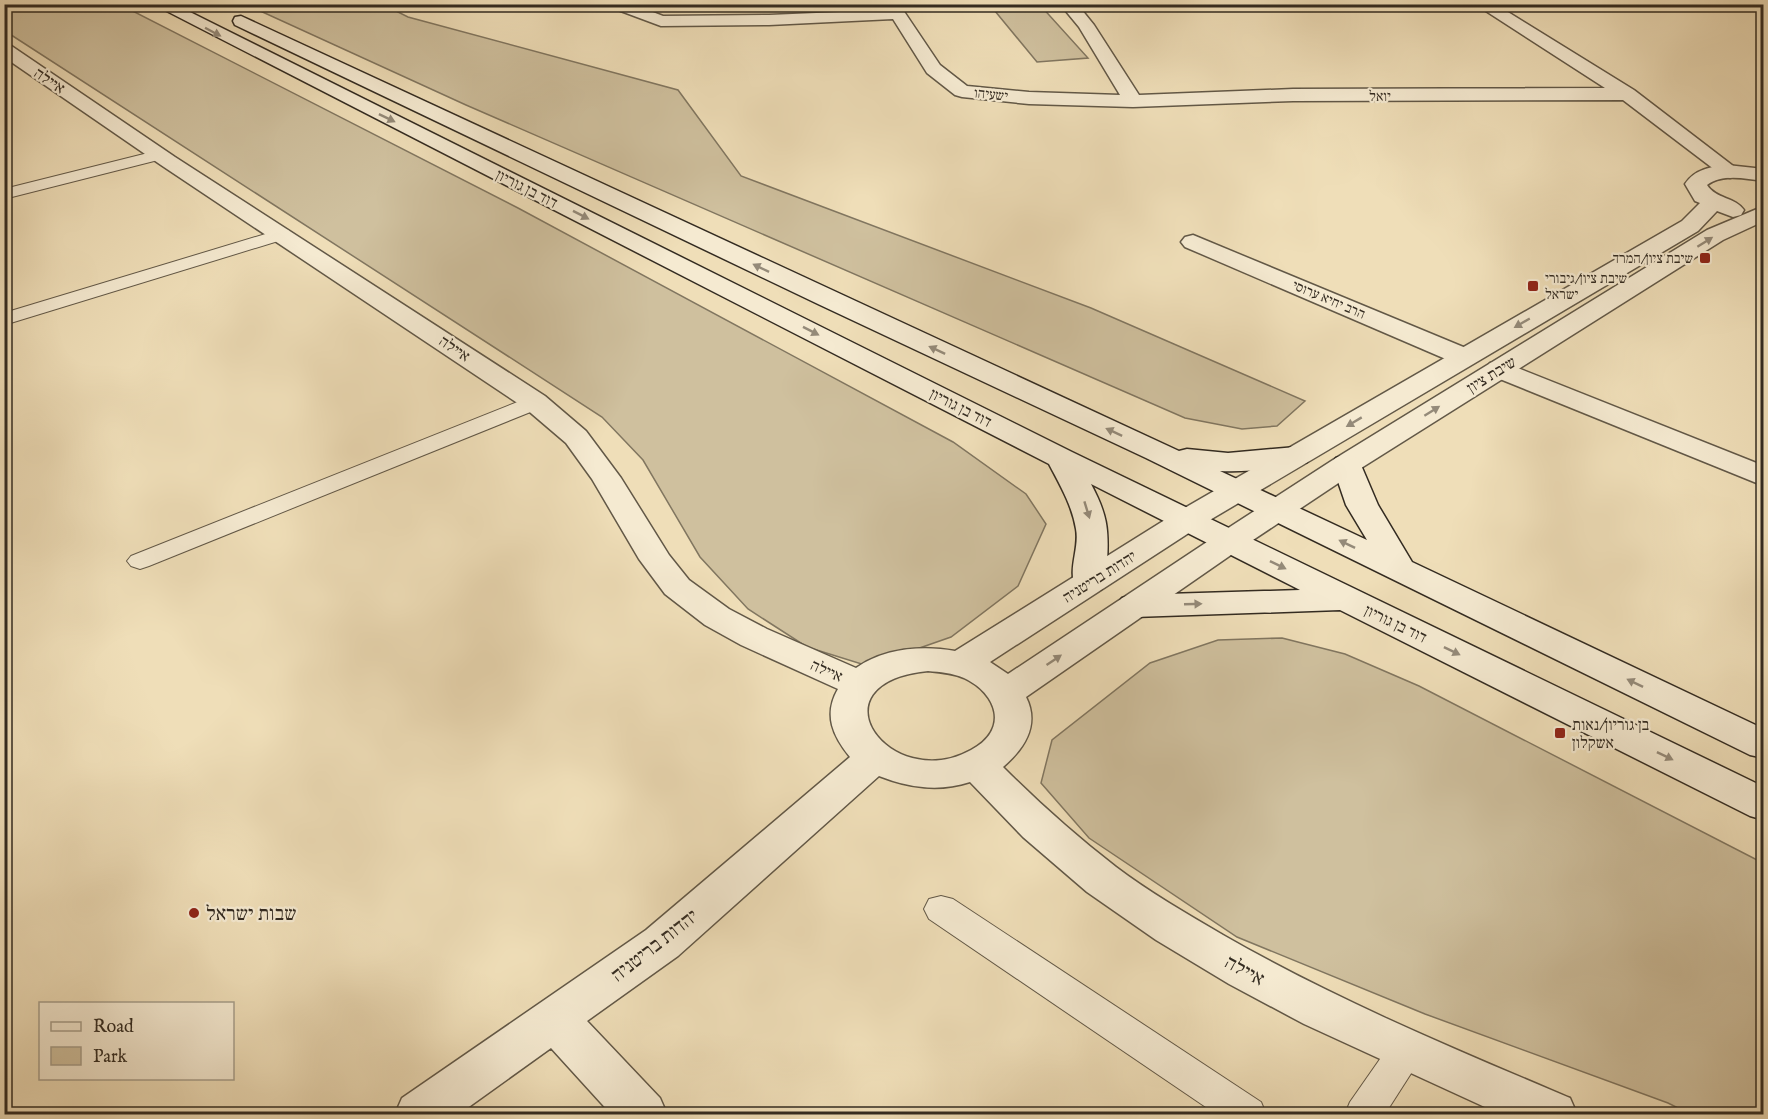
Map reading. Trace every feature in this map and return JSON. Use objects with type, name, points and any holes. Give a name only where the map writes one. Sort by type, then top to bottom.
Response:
[{"type":"street","name":"דוד בן גוריון","points":[[161,4],[1061,458],[1764,805]]},
{"type":"street","name":"דוד בן גוריון","points":[[207,4],[827,299],[1157,452],[1764,745]]},
{"type":"street","points":[[616,4],[661,21],[769,20],[895,9]]},
{"type":"street","points":[[1068,4],[1086,25],[1133,101]]},
{"type":"street","points":[[1483,4],[1626,94],[1730,172]]},
{"type":"street","name":"ישעיהו","points":[[895,9],[933,69],[962,92],[1029,98],[1133,101]]},
{"type":"street","name":"איילה","points":[[4,49],[160,155],[535,402],[576,436],[606,478],[655,560],[677,587],[717,617],[754,637],[861,685]]},
{"type":"street","name":"יואל","points":[[1133,101],[1293,95],[1626,94]]},
{"type":"street","points":[[1760,217],[1712,202],[1703,196],[1696,184],[1706,176],[1730,172],[1764,175]]},
{"type":"street","name":"שיבת ציון","points":[[1237,491],[1690,226],[1704,214],[1712,202]]},
{"type":"street","name":"שיבת ציון","points":[[1230,541],[1347,464],[1715,235],[1760,217]]},
{"type":"street","name":"הרב יחיא ערוסי","points":[[1193,242],[1464,357]]},
{"type":"street","points":[[1500,369],[1764,477]]},
{"type":"street","points":[[1157,452],[1208,462],[1262,462],[1296,456]]},
{"type":"street","points":[[1061,458],[1084,501],[1093,531],[1089,582]]},
{"type":"street","points":[[1347,464],[1362,505],[1400,569]]},
{"type":"street","name":"יהדות בריטניה","points":[[961,664],[1187,520],[1237,491]]},
{"type":"street","points":[[1006,693],[1230,541]]},
{"type":"street","points":[[1134,606],[1347,599]]},
{"type":"street","points":[[928,659],[961,664],[992,678],[1006,693],[1015,713],[1013,732],[1001,750],[978,765],[956,773],[927,774],[899,770],[874,758],[858,744],[849,726],[848,708],[855,691],[869,677],[887,667],[907,661],[928,659]]},
{"type":"street","name":"יהדות בריטניה","points":[[420,1114],[662,943],[874,758]]},
{"type":"street","name":"איילה","points":[[978,765],[1011,804],[1068,854],[1156,918],[1248,974],[1407,1050],[1552,1114]]},
{"type":"street","points":[[555,1019],[642,1114]]},
{"type":"lane","points":[[4,195],[160,155]]},
{"type":"lane","points":[[4,319],[282,234]]},
{"type":"lane","points":[[140,561],[535,402]]},
{"type":"lane","points":[[941,909],[1247,1114]]},
{"type":"lane","points":[[1364,1114],[1407,1050]]},
{"type":"green space","points":[[4,5],[121,5],[518,208],[953,442],[1026,494],[1046,524],[1018,586],[951,637],[868,666],[807,647],[748,609],[700,557],[643,460],[602,417],[5,31]]},
{"type":"green space","points":[[247,5],[384,5],[408,17],[678,90],[741,176],[1091,308],[1305,401],[1277,426],[1242,429],[1185,418],[466,105]]},
{"type":"green space","points":[[990,5],[1040,5],[1088,58],[1037,62]]},
{"type":"green space","points":[[1282,638],[1345,654],[1419,686],[1763,863],[1763,1114],[1690,1114],[1668,1103],[1425,1014],[1237,937],[1089,838],[1041,783],[1052,740],[1150,663],[1218,640]]},
{"type":"place","name":"שיבת ציון/המרד","points":[[1705,258]]},
{"type":"place","name":"שיבת ציון/גיבורי ישראל","points":[[1533,286]]},
{"type":"place","name":"בן גוריון/נאות אשקלון","points":[[1560,733]]},
{"type":"place","name":"שבות ישראל","points":[[194,913]]}]
